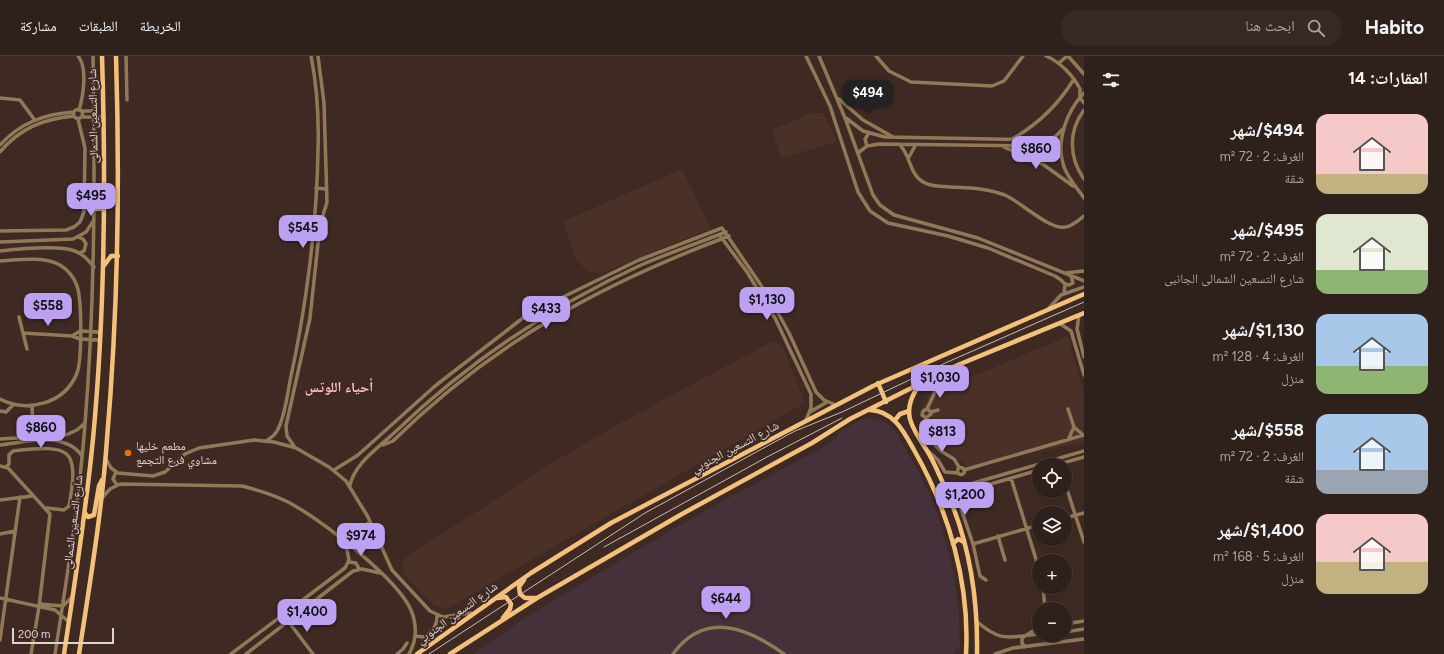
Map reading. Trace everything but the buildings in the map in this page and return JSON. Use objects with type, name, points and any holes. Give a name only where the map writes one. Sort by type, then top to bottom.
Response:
[{"type":"main road","name":"شارع التسعين الشمالى","points":[[64,654],[85,513],[93,438],[100,340],[104,208],[102,56]]},
{"type":"main road","name":"شارع التسعين الشمالى","points":[[79,654],[103,479],[118,256],[119,184],[116,56]]},
{"type":"main road","points":[[95,208],[104,208]]},
{"type":"main road","points":[[102,269],[110,256],[118,256]]},
{"type":"main road","name":"شارع التسعين الجنوبي","points":[[417,654],[531,572],[611,523],[878,383],[1048,308],[1084,294]]},
{"type":"main road","points":[[450,654],[537,598],[682,514],[812,443],[842,423],[886,402],[952,367],[1081,314]]},
{"type":"main road","points":[[878,383],[886,402]]},
{"type":"main road","points":[[920,383],[912,396],[909,411],[913,428],[949,496],[964,542],[972,581],[976,621],[977,654]]},
{"type":"main road","points":[[868,410],[884,413],[895,420],[923,466],[947,524],[953,544],[963,594],[966,654]]},
{"type":"main road","points":[[895,420],[900,414],[909,411]]},
{"type":"main road","points":[[85,513],[89,518],[94,515],[99,486],[103,479]]},
{"type":"main road","points":[[947,524],[954,525],[957,519]]},
{"type":"main road","points":[[953,544],[958,539],[964,542]]},
{"type":"main road","points":[[531,572],[520,585],[519,592],[525,598],[537,598]]},
{"type":"main road","points":[[494,599],[504,597],[511,604],[510,609],[501,621]]},
{"type":"street","points":[[0,231],[66,230],[74,227],[80,222],[84,212],[85,148],[80,118],[84,87],[82,67],[78,56]]},
{"type":"street","points":[[55,654],[63,606],[82,456],[91,340],[95,217],[93,56]]},
{"type":"street","points":[[126,56],[127,100]]},
{"type":"street","points":[[266,441],[274,435],[279,426],[292,371],[307,286],[316,188],[318,120],[311,56]]},
{"type":"street","points":[[318,56],[324,102],[327,202],[322,218],[310,318],[286,426],[289,441],[296,448],[334,470],[350,485],[370,522],[394,574],[430,611],[437,616],[449,617],[471,614]]},
{"type":"street","points":[[806,56],[830,106],[858,192],[864,204],[872,213],[888,223],[948,236],[988,248],[1055,276],[1065,284],[1069,285],[1073,283],[1071,276]]},
{"type":"street","points":[[819,56],[878,202],[891,213],[989,242],[1084,281]]},
{"type":"street","points":[[876,56],[889,71],[911,82],[992,86],[1004,81],[1023,56]]},
{"type":"street","points":[[1046,56],[1051,57],[1059,63],[1074,79],[1080,87],[1080,98],[1084,103]]},
{"type":"street","points":[[1059,63],[1067,56],[1084,74]]},
{"type":"street","points":[[1012,139],[1031,128],[1047,114],[1062,98],[1074,79]]},
{"type":"street","points":[[1080,87],[1084,85]]},
{"type":"street","points":[[1084,93],[1071,110],[1063,129],[1062,158],[1066,171],[1084,198]]},
{"type":"street","points":[[0,98],[20,100],[34,119]]},
{"type":"street","points":[[837,98],[863,120],[894,137]]},
{"type":"street","points":[[1084,110],[1079,118],[1072,138],[1074,160],[1084,179]]},
{"type":"street","points":[[0,152],[20,132],[36,123],[74,114],[80,111],[94,111]]},
{"type":"street","points":[[0,145],[12,134],[34,119],[47,115],[74,114],[80,118],[104,118]]},
{"type":"street","points":[[1079,118],[1084,115]]},
{"type":"street","points":[[845,118],[869,133],[885,137],[1044,140],[1052,138],[1063,129]]},
{"type":"street","points":[[867,146],[865,139],[869,133]]},
{"type":"street","points":[[943,138],[943,146]]},
{"type":"street","points":[[1052,138],[1055,143],[1053,150]]},
{"type":"street","points":[[858,153],[867,146],[878,144],[915,146],[1043,146],[1053,150],[1062,158]]},
{"type":"street","points":[[899,144],[905,150],[915,174],[923,182],[934,186],[984,189],[1004,195],[1023,204],[1054,226],[1067,227],[1084,216]]},
{"type":"street","points":[[909,158],[915,146]]},
{"type":"street","points":[[999,146],[1039,162],[1077,189]]},
{"type":"street","points":[[316,188],[326,188]]},
{"type":"street","points":[[314,212],[316,216],[322,218]]},
{"type":"street","points":[[0,242],[67,240],[78,237],[88,229],[95,217]]},
{"type":"street","points":[[915,229],[917,221]]},
{"type":"street","points":[[334,470],[358,455],[435,386],[528,314],[639,260],[722,228],[729,236],[771,300],[789,333],[816,392],[827,402],[838,405]]},
{"type":"street","points":[[716,230],[747,272],[784,336],[811,394],[810,412],[806,420]]},
{"type":"street","points":[[350,485],[358,467],[382,445],[456,380],[519,333],[582,294],[642,265],[726,232]]},
{"type":"street","points":[[382,445],[393,441],[439,399],[476,369],[553,316],[647,269],[729,236]]},
{"type":"street","points":[[78,237],[83,239],[86,244],[84,251],[79,253]]},
{"type":"street","points":[[0,251],[67,249],[79,253],[94,267]]},
{"type":"street","points":[[0,261],[45,260],[61,266],[67,271],[72,277],[79,292],[80,332],[79,365],[72,382],[66,390],[51,401],[32,406],[13,404],[0,400]]},
{"type":"street","points":[[639,260],[642,265]]},
{"type":"street","points":[[1062,272],[1084,271]]},
{"type":"street","points":[[1064,294],[1065,284]]},
{"type":"street","points":[[1048,308],[1055,300],[1064,294],[1084,287]]},
{"type":"street","points":[[1081,314],[1077,329],[1084,357]]},
{"type":"street","points":[[19,317],[27,349]]},
{"type":"street","points":[[1059,323],[1071,331],[1084,375]]},
{"type":"street","points":[[72,336],[80,332],[100,332]]},
{"type":"street","points":[[23,333],[72,336],[80,339],[100,340]]},
{"type":"street","points":[[950,384],[935,392],[927,409],[922,413],[926,418],[935,445],[941,451],[954,459],[959,467],[962,467],[964,470]]},
{"type":"street","points":[[810,412],[827,402]]},
{"type":"street","points":[[0,412],[6,412],[13,404]]},
{"type":"street","points":[[32,406],[33,436]]},
{"type":"street","points":[[927,409],[931,412]]},
{"type":"street","points":[[926,450],[938,460],[945,472],[963,474],[964,470],[1083,435],[1074,427],[1068,409]]},
{"type":"street","points":[[926,418],[930,416],[931,412],[938,410]]},
{"type":"street","points":[[0,439],[72,433],[85,423]]},
{"type":"street","points":[[1068,440],[1074,427]]},
{"type":"street","points":[[60,435],[60,441]]},
{"type":"street","points":[[105,458],[111,468],[123,475],[156,476],[165,472],[185,454],[199,448],[247,440],[266,441],[296,448]]},
{"type":"street","points":[[0,445],[34,441],[60,441],[71,445],[82,456]]},
{"type":"street","points":[[0,466],[6,467],[32,496],[47,508],[64,510],[69,506],[73,464],[67,453],[57,448],[13,451],[9,454],[9,464],[6,467]]},
{"type":"street","points":[[946,491],[1082,452],[1083,457],[1072,461]]},
{"type":"street","points":[[958,473],[959,467]]},
{"type":"street","points":[[116,472],[114,479],[117,485]]},
{"type":"street","points":[[949,496],[1032,472]]},
{"type":"street","points":[[1011,478],[1034,554]]},
{"type":"street","points":[[100,500],[107,491],[117,485],[126,484],[235,486],[271,494],[298,508],[347,543],[383,574],[408,605],[414,621],[415,636],[409,654]]},
{"type":"street","points":[[965,485],[967,491]]},
{"type":"street","points":[[956,494],[973,544],[980,576],[986,580]]},
{"type":"street","points":[[0,500],[32,496]]},
{"type":"street","points":[[0,640],[7,600],[20,497]]},
{"type":"street","points":[[1069,498],[1084,542]]},
{"type":"street","points":[[31,654],[50,517],[47,508]]},
{"type":"street","points":[[1074,515],[1084,513]]},
{"type":"street","points":[[231,654],[345,568],[349,562],[346,548],[347,543],[355,533],[370,522]]},
{"type":"street","points":[[973,544],[1032,527]]},
{"type":"street","points":[[0,534],[15,532]]},
{"type":"street","points":[[998,536],[1005,560]]},
{"type":"street","points":[[349,562],[356,563],[359,569]]},
{"type":"street","points":[[246,654],[351,572],[359,569],[372,570],[383,574]]},
{"type":"street","points":[[0,598],[38,605],[63,606],[72,597]]},
{"type":"street","points":[[38,605],[61,613],[68,622]]},
{"type":"street","points":[[294,606],[299,613]]},
{"type":"street","points":[[415,636],[424,637],[433,630],[436,625],[437,616]]},
{"type":"street","points":[[288,621],[313,654]]},
{"type":"street","points":[[976,621],[997,636],[1005,638],[1032,635]]},
{"type":"street","points":[[1072,623],[1084,621]]},
{"type":"street","points":[[672,654],[683,642],[695,635],[707,630],[727,627],[741,629],[753,634],[784,654]]},
{"type":"street","points":[[1072,631],[1084,629]]},
{"type":"street","points":[[1025,647],[1022,641],[1025,636],[1032,632]]},
{"type":"street","points":[[995,654],[1013,648],[1084,639]]},
{"type":"street","points":[[397,654],[407,643]]},
{"type":"shaded area","points":[[812,113],[823,113],[837,142],[781,158],[772,130]]},
{"type":"shaded area","points":[[682,169],[711,228],[602,273],[588,272],[574,257],[564,221]]},
{"type":"shaded area","points":[[1068,336],[1084,394],[1084,442],[967,467],[944,447],[925,426],[923,406],[928,395],[943,382],[967,379]]},
{"type":"shaded area","points":[[773,341],[783,347],[804,401],[798,407],[447,609],[434,606],[403,573],[402,565],[406,557],[560,458],[624,421]]},
{"type":"shaded area","points":[[871,418],[885,422],[895,430],[920,474],[936,509],[954,575],[959,613],[960,652],[958,652],[958,649],[955,649],[955,654],[473,654],[523,619],[627,556],[706,510],[825,446],[834,440],[839,432],[845,428],[862,419]]},
{"type":"railway","points":[[429,654],[645,513],[795,431],[842,412],[943,364],[1084,302]]},
{"type":"railway","points":[[604,547],[767,457],[842,418]]},
{"type":"place","name":"مطعم خليها مشاوي فرع التجمع","points":[[128,453]]},
{"type":"district","name":"أحياء اللوتس","points":[[339,387]]}]
